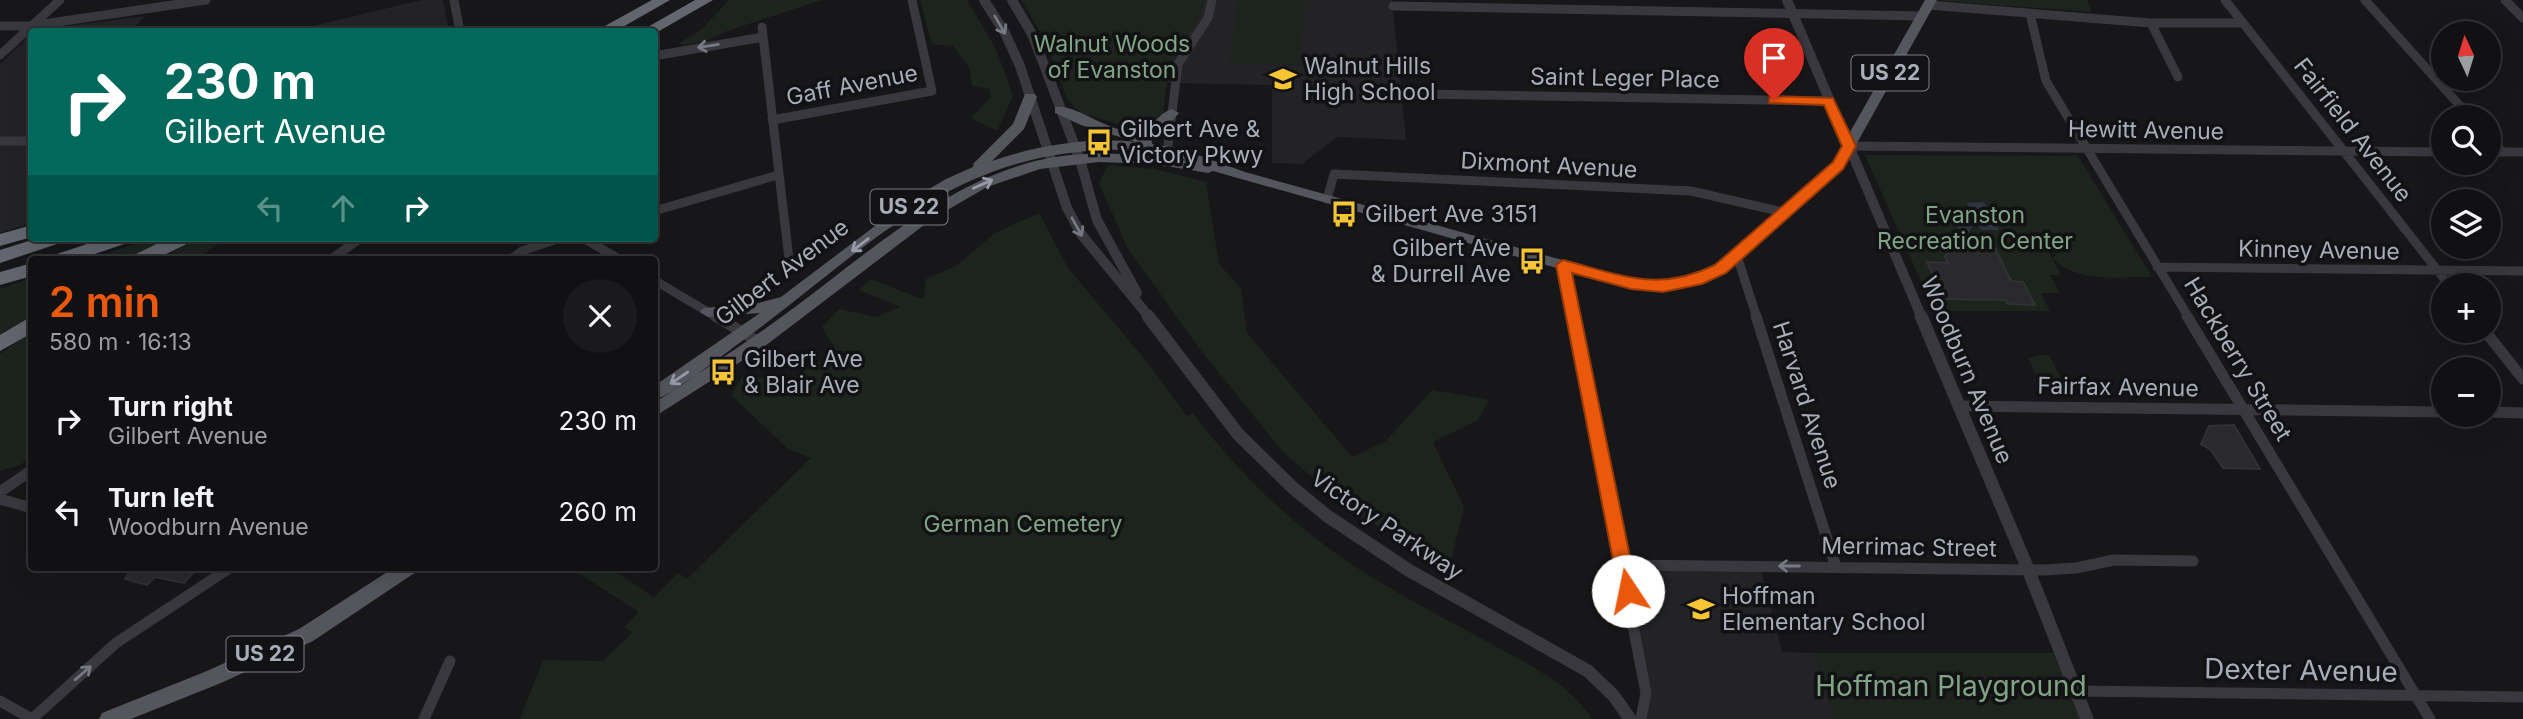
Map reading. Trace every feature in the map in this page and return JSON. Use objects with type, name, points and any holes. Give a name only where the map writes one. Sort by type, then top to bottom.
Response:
[{"type":"highway","points":[[609,28],[663,0]]},
{"type":"highway","points":[[654,28],[706,0]]},
{"type":"highway","points":[[0,240],[28,232]]},
{"type":"highway","points":[[0,257],[45,242]]},
{"type":"highway","points":[[69,256],[112,242]]},
{"type":"highway","points":[[146,256],[176,242]]},
{"type":"highway","points":[[0,279],[28,270]]},
{"type":"highway","points":[[0,344],[28,326]]},
{"type":"main road","name":"US 22","points":[[1849,146],[1927,7]]},
{"type":"main road","points":[[973,172],[1010,138],[1025,116],[1030,97]]},
{"type":"main road","points":[[1060,110],[1086,122],[1128,135],[1167,153]]},
{"type":"main road","points":[[1128,135],[1157,129],[1172,113]]},
{"type":"main road","name":"Gilbert Avenue","points":[[1167,153],[1631,284],[1663,287],[1697,280],[1721,269],[1838,165],[1849,146]]},
{"type":"main road","name":"Gilbert Avenue","points":[[658,391],[743,333],[910,207],[973,172],[1014,159],[1077,154],[1114,158],[1167,153],[1193,156],[1221,169]]},
{"type":"main road","name":"Gilbert Avenue","points":[[658,408],[758,342],[945,204],[998,178],[1051,157]]},
{"type":"main road","points":[[708,313],[754,309],[788,300]]},
{"type":"main road","name":"US 22","points":[[108,719],[214,677],[306,635],[404,571]]},
{"type":"street","points":[[0,55],[60,0]]},
{"type":"street","points":[[139,11],[150,0]]},
{"type":"street","points":[[0,26],[30,26],[206,0]]},
{"type":"street","points":[[454,0],[459,28]]},
{"type":"street","name":"Gaff Avenue","points":[[772,120],[932,90],[912,0]]},
{"type":"street","name":"Victory Parkway","points":[[984,0],[1013,50],[1068,208],[1080,234],[1155,324],[1238,434],[1292,487],[1326,515],[1410,571],[1588,671],[1614,696],[1630,719]]},
{"type":"street","name":"Victory Parkway","points":[[1012,0],[1032,34],[1077,154],[1097,220],[1155,324]]},
{"type":"street","points":[[1167,153],[1178,64],[1208,18],[1212,0]]},
{"type":"street","name":"Woodburn Avenue","points":[[1787,0],[1960,406],[2078,691],[2087,719]]},
{"type":"street","name":"Fairfield Avenue","points":[[2225,0],[2439,273]]},
{"type":"street","points":[[2365,0],[2459,105]]},
{"type":"street","points":[[2505,0],[2523,18]]},
{"type":"street","points":[[1392,6],[1794,14],[1927,7],[2151,23],[2243,23]]},
{"type":"street","name":"Hackberry Street","points":[[2030,13],[2046,81],[2430,719]]},
{"type":"street","points":[[2151,23],[2178,77]]},
{"type":"street","points":[[658,55],[762,32],[790,268]]},
{"type":"street","name":"Saint Leger Place","points":[[1420,94],[1829,101]]},
{"type":"street","points":[[0,141],[28,141]]},
{"type":"street","name":"Hewitt Avenue","points":[[1849,146],[2431,152]]},
{"type":"street","points":[[2503,152],[2523,152]]},
{"type":"street","name":"Dixmont Avenue","points":[[1327,199],[1334,174],[1691,191],[1787,213]]},
{"type":"street","points":[[658,210],[778,175]]},
{"type":"street","points":[[335,256],[355,242]]},
{"type":"street","points":[[515,256],[548,242]]},
{"type":"street","points":[[590,242],[614,256]]},
{"type":"street","name":"Harvard Avenue","points":[[1737,256],[1836,567]]},
{"type":"street","points":[[1563,265],[1646,693],[1641,719]]},
{"type":"street","name":"Kinney Avenue","points":[[2157,267],[2523,271]]},
{"type":"street","points":[[658,282],[758,342]]},
{"type":"street","points":[[2494,343],[2523,379]]},
{"type":"street","name":"Fairfax Avenue","points":[[1960,406],[2431,412]]},
{"type":"street","points":[[2501,412],[2523,413]]},
{"type":"street","points":[[0,492],[28,473]]},
{"type":"street","points":[[0,499],[28,508]]},
{"type":"street","name":"Merrimac Street","points":[[1623,565],[2028,569],[2076,568],[2114,559],[2193,561]]},
{"type":"street","points":[[0,701],[32,719],[116,643],[225,571]]},
{"type":"street","points":[[424,719],[450,661]]},
{"type":"street","name":"Dexter Avenue","points":[[2078,691],[2523,697]]},
{"type":"shaded area","points":[[422,0],[443,0],[448,28],[304,28]]},
{"type":"shaded area","name":"Walnut Hills High School","points":[[1204,0],[1392,0],[1406,140],[1337,137],[1302,164],[1272,163],[1272,85],[1166,83],[1172,58],[1190,31]]},
{"type":"shaded area","points":[[145,16],[134,28],[52,28]]},
{"type":"shaded area","points":[[28,38],[28,224],[0,233],[0,64]]},
{"type":"shaded area","points":[[1984,202],[1999,230],[1981,230],[1978,225],[1973,225],[1968,234],[1951,223],[1949,211],[1971,213],[1967,203]]},
{"type":"shaded area","name":"Hoffman Elementary School","points":[[1623,565],[1760,566],[1782,652],[1815,653],[1835,719],[1641,719],[1646,693]]},
{"type":"green space","points":[[729,0],[822,0],[727,31],[704,42],[677,45],[702,29]]},
{"type":"green space","points":[[920,0],[967,0],[996,49],[1013,96],[997,131],[971,118],[990,98],[990,89],[972,86],[969,67],[953,46],[932,44]]},
{"type":"green space","name":"Walnut Woods of Evanston","points":[[1021,0],[1204,2],[1200,16],[1169,63],[1163,115],[1159,115],[1152,125],[1135,129],[1081,113],[1067,99],[1045,40]]},
{"type":"green space","points":[[1238,0],[1305,0],[1300,66],[1230,63]]},
{"type":"green space","points":[[2087,0],[2092,12],[1943,1]]},
{"type":"green space","name":"Evanston Recreation Center","points":[[1865,155],[2078,156],[2152,277],[2113,278],[2075,272],[2053,259],[2060,248],[2065,247],[2046,247],[2061,275],[2050,275],[2060,293],[2041,293],[2050,311],[1934,311]]},
{"type":"green space","points":[[1108,165],[1155,169],[1206,182],[1219,264],[1241,288],[1247,333],[1352,457],[1386,441],[1432,390],[1489,400],[1478,420],[1433,442],[1464,507],[1450,564],[1354,513],[1283,452],[1199,348],[1127,247],[1099,183]]},
{"type":"green space","name":"German Cemetery","points":[[1039,213],[1068,268],[1147,362],[1187,416],[1193,413],[1212,438],[1277,506],[1326,546],[1378,581],[1544,674],[1570,693],[1592,719],[520,719],[543,660],[603,661],[632,633],[624,627],[639,612],[575,571],[614,571],[654,597],[678,573],[687,579],[811,458],[788,449],[731,395],[744,374],[785,382],[837,352],[822,327],[839,309],[876,317],[900,307],[859,290],[871,279],[921,299],[924,297],[926,279],[956,266],[995,233]]},
{"type":"green space","points":[[141,242],[168,242],[140,256],[99,256]]},
{"type":"green space","points":[[192,242],[221,242],[200,256],[166,256]]},
{"type":"green space","points":[[28,279],[28,319],[0,337],[0,289]]},
{"type":"green space","points":[[28,334],[28,459],[20,465],[0,471],[0,354]]},
{"type":"green space","points":[[2049,355],[2070,395],[2050,394],[2046,387],[2039,383],[2028,358]]},
{"type":"green space","name":"Hoffman Playground","points":[[1815,653],[2063,653],[2087,719],[1835,719]]},
{"type":"building","name":"Evanston Recreation Center","points":[[1964,240],[1991,240],[2011,281],[2023,282],[2035,305],[2008,304],[2006,300],[1944,299],[1927,262],[1948,263],[1945,256],[1952,250],[1967,246]]},
{"type":"building","points":[[2234,425],[2260,469],[2223,468],[2211,450],[2201,444],[2209,426]]},
{"type":"building","points":[[130,571],[194,571],[184,583],[155,577],[147,585],[125,579]]},
{"type":"place","name":"Walnut Hills High School","points":[[1283,79]]},
{"type":"place","name":"Gilbert Ave & Victory Pkwy","points":[[1099,142]]},
{"type":"place","name":"Gilbert Ave 3151","points":[[1344,214]]},
{"type":"place","name":"Gilbert Ave & Durrell Ave","points":[[1532,261]]},
{"type":"place","name":"Gilbert Ave & Blair Ave","points":[[723,372]]},
{"type":"place","name":"Hoffman Elementary School","points":[[1701,609]]},
{"type":"route","points":[[1628,591],[1563,265],[1631,284],[1663,287],[1697,280],[1721,269],[1838,165],[1849,146],[1829,101],[1774,100]]}]
